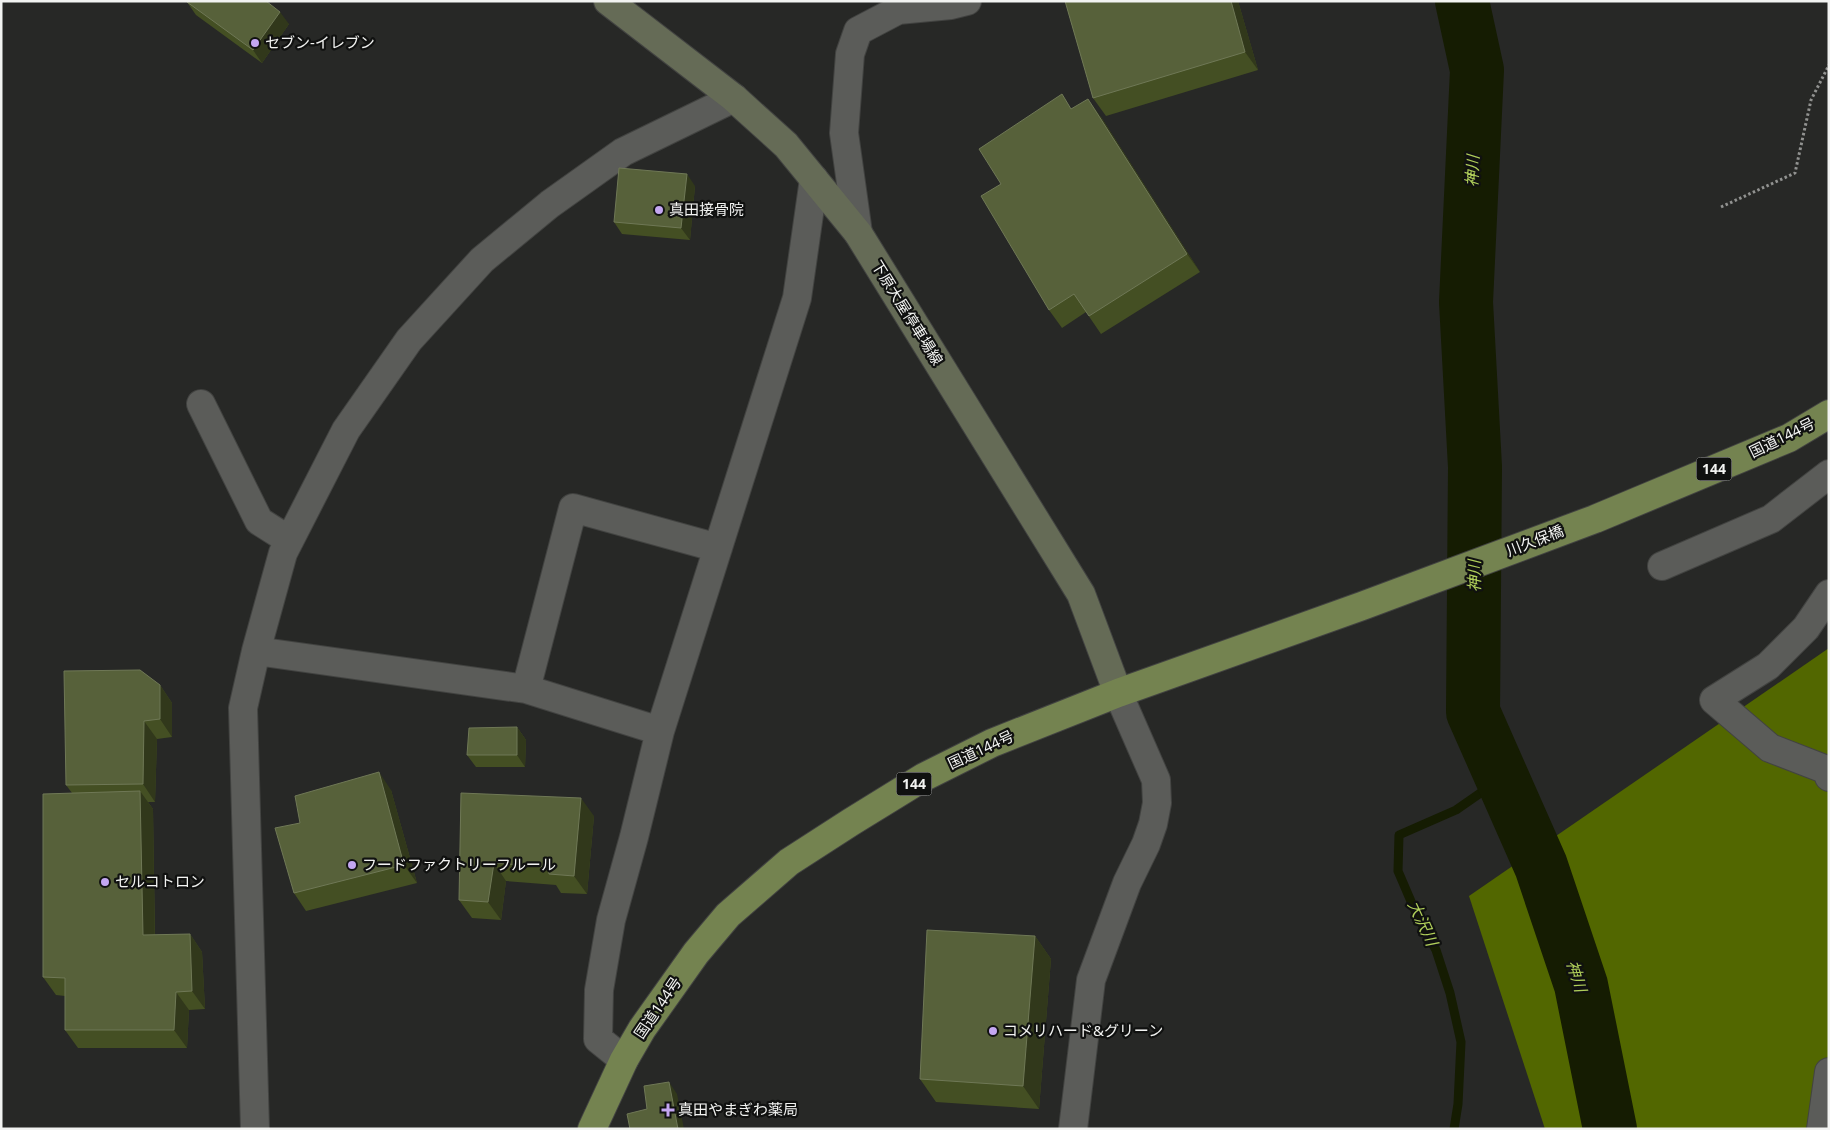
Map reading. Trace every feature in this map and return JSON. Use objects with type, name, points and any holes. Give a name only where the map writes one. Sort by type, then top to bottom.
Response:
[{"type":"highway","name":"国道144号","points":[[1595,519],[1789,438],[1829,414]]},
{"type":"highway","name":"川久保橋","points":[[1362,606],[1595,519]]},
{"type":"highway","name":"国道144号","points":[[592,1129],[624,1060],[642,1029],[696,953],[728,915],[789,862],[924,777],[992,743],[1118,693],[1362,606]]},
{"type":"main road","name":"下原大屋停車場線","points":[[608,1],[734,98],[786,145],[858,233],[1081,594],[1118,693]]},
{"type":"street","points":[[858,233],[844,133],[850,54],[858,31],[898,10],[951,5],[968,1]]},
{"type":"street","points":[[255,1129],[243,708],[256,651],[283,553],[289,540],[346,430],[409,340],[482,260],[550,204],[622,152],[734,98]]},
{"type":"street","points":[[624,1060],[598,1039],[599,990],[611,920],[660,731],[797,298],[814,179]]},
{"type":"street","points":[[201,404],[258,521],[289,540]]},
{"type":"street","points":[[1662,566],[1771,519],[1829,474]]},
{"type":"street","points":[[526,689],[573,508],[718,548]]},
{"type":"street","points":[[1829,594],[1806,628],[1768,666],[1714,700],[1770,748],[1827,770],[1829,777]]},
{"type":"street","points":[[256,651],[526,689],[660,731]]},
{"type":"street","points":[[1073,1129],[1091,980],[1127,883],[1146,844],[1153,824],[1156,803],[1156,780],[1118,693]]},
{"type":"street","points":[[1821,1129],[1829,1072]]},
{"type":"path","points":[[1721,207],[1795,173],[1811,100],[1829,65]]},
{"type":"green space","points":[[1829,648],[1829,1129],[1545,1129],[1469,896]]},
{"type":"building","name":"セブン-イレブン","points":[[188,1],[266,1],[280,12],[253,50]]},
{"type":"building","points":[[1065,1],[1231,1],[1245,52],[1093,98]]},
{"type":"building","points":[[1062,94],[1071,109],[1088,99],[1187,254],[1089,316],[1074,294],[1049,310],[981,196],[1001,184],[979,149]]},
{"type":"building","name":"真田接骨院","points":[[619,168],[687,174],[681,228],[614,222]]},
{"type":"building","points":[[140,670],[160,685],[160,719],[144,721],[143,784],[66,785],[64,671]]},
{"type":"building","points":[[517,727],[517,755],[467,755],[469,728]]},
{"type":"building","name":"フードファクトリーフルール","points":[[379,772],[404,865],[294,893],[275,828],[300,823],[295,796]]},
{"type":"building","name":"セルコトロン","points":[[140,791],[143,935],[190,934],[192,991],[176,992],[174,1030],[65,1030],[65,978],[43,977],[43,794]]},
{"type":"building","points":[[461,793],[581,798],[574,876],[549,874],[548,867],[494,863],[488,902],[459,900]]},
{"type":"building","name":"コメリハード&グリーン","points":[[927,930],[1035,936],[1023,1086],[920,1079]]},
{"type":"building","points":[[669,1082],[678,1129],[630,1129],[627,1114],[647,1109],[644,1086]]},
{"type":"waterway","name":"神川","points":[[1462,1],[1477,70],[1466,302],[1475,467],[1473,712],[1541,866],[1581,985],[1610,1129]]},
{"type":"waterway","name":"大沢川","points":[[1454,1129],[1458,1104],[1461,1042],[1450,993],[1436,950],[1416,913],[1398,871],[1399,835],[1456,810],[1502,778]]},
{"type":"place","name":"セブン-イレブン","points":[[255,43]]},
{"type":"place","name":"真田接骨院","points":[[659,210]]},
{"type":"place","name":"フードファクトリーフルール","points":[[352,865]]},
{"type":"place","name":"セルコトロン","points":[[105,882]]},
{"type":"place","name":"コメリハード&グリーン","points":[[993,1031]]},
{"type":"place","name":"真田やまぎわ薬局","points":[[668,1110]]}]
